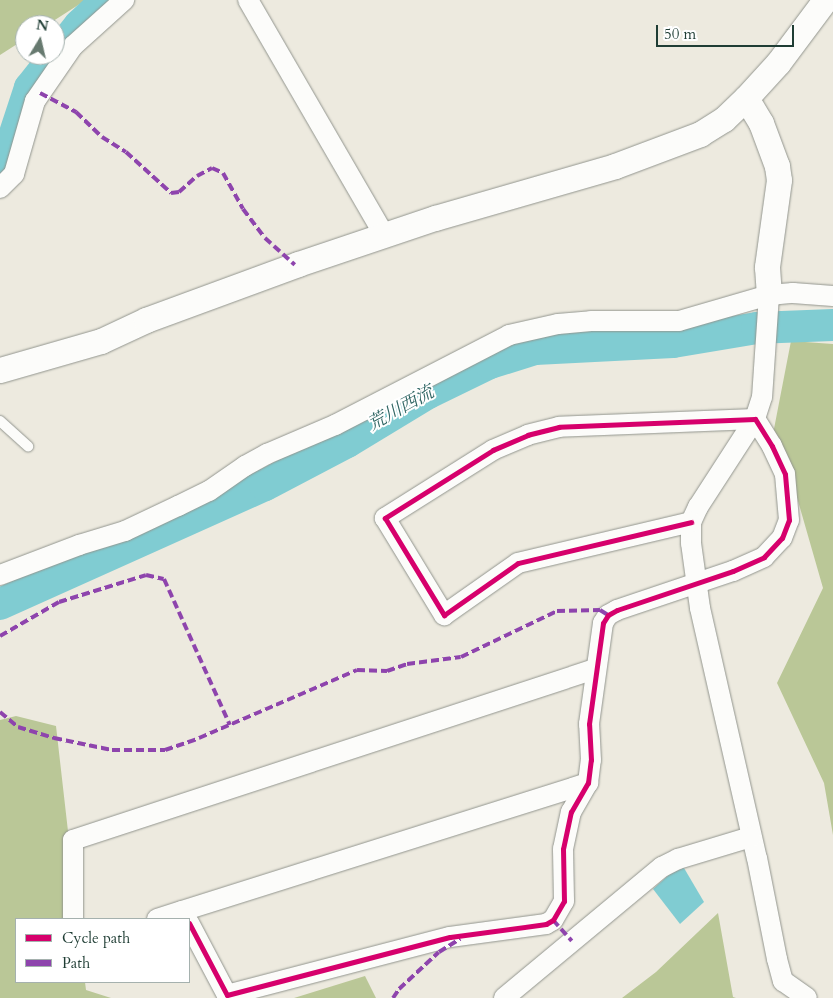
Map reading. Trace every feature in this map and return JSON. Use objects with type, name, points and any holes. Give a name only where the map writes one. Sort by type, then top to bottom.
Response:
[{"type":"street","points":[[0,188],[14,174],[35,100],[73,46],[124,0]]},
{"type":"street","points":[[248,0],[384,235]]},
{"type":"street","points":[[0,370],[101,340],[146,320],[298,264],[384,235],[615,166],[700,134],[724,119],[746,98],[778,63],[825,0]]},
{"type":"street","points":[[746,98],[761,123],[777,166],[778,180],[767,267],[769,298],[762,396],[756,419],[690,522],[696,582],[784,981],[807,998]]},
{"type":"street","points":[[0,575],[79,545],[125,531],[209,491],[245,466],[267,454],[335,425],[509,335],[558,324],[591,321],[679,321],[793,293],[833,296]]},
{"type":"street","points":[[690,522],[518,563],[444,615],[386,518],[493,450],[528,435],[559,427],[756,419]]},
{"type":"street","points":[[190,926],[227,995],[450,937],[546,924],[559,913],[564,901],[563,849],[571,812],[588,783],[590,760],[589,724],[595,669],[603,623],[608,615],[617,610],[733,570],[764,557],[782,538],[789,520],[784,474],[772,446],[756,419]]},
{"type":"street","points":[[73,918],[73,840],[595,669]]},
{"type":"street","points":[[186,918],[588,783]]},
{"type":"street","points":[[504,998],[662,867],[678,859],[752,837]]},
{"type":"lane","points":[[0,421],[28,446]]},
{"type":"green space","points":[[0,0],[86,0],[63,15],[15,15],[15,45],[0,55]]},
{"type":"green space","points":[[791,341],[833,344],[833,835],[824,783],[777,683],[823,588],[794,487],[773,434]]},
{"type":"green space","points":[[16,716],[56,726],[78,918],[15,918],[15,983],[85,983],[86,990],[111,998],[0,998],[0,720]]},
{"type":"green space","points":[[718,913],[733,997],[736,998],[622,998],[656,972]]},
{"type":"green space","points":[[365,976],[376,998],[294,998]]},
{"type":"water","points":[[684,868],[704,902],[680,924],[653,889],[671,873]]},
{"type":"waterway","points":[[0,179],[30,88],[80,25],[107,0]]},
{"type":"waterway","name":"荒川西流","points":[[0,604],[265,485],[347,442],[428,393],[490,363],[535,349],[673,342],[757,328],[833,325]]},
{"type":"marked path","points":[[40,93],[76,112],[102,137],[126,152],[171,193],[179,192],[197,176],[212,168],[223,173],[243,209],[265,238],[295,265]]},
{"type":"marked path","points":[[0,636],[59,602],[146,575],[164,579],[230,725]]},
{"type":"marked path","points":[[0,712],[18,727],[54,738],[112,750],[165,750],[199,738],[357,670],[387,671],[407,664],[461,657],[557,611],[600,610],[608,615]]},
{"type":"marked path","points":[[553,920],[572,941]]},
{"type":"marked path","points":[[393,998],[399,989],[439,952],[460,939]]},
{"type":"cycle path","points":[[190,925],[227,995],[450,937],[546,924],[553,920],[564,901],[563,849],[571,812],[588,783],[591,760],[589,724],[603,623],[608,615],[617,610],[733,571],[764,557],[782,538],[789,520],[785,474],[772,446],[755,419],[559,427],[528,435],[493,450],[385,518],[444,615],[518,563],[691,522]]}]
